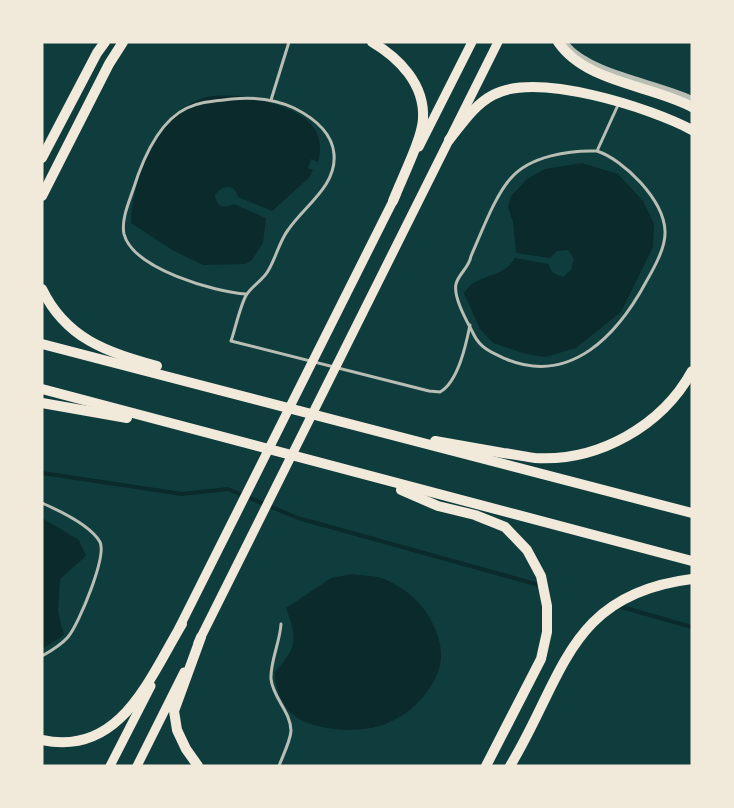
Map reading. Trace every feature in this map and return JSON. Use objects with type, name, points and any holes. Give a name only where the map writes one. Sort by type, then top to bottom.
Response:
[{"type":"highway","points":[[42,158],[105,42]]},
{"type":"highway","points":[[42,196],[115,53],[123,42]]},
{"type":"highway","points":[[372,42],[395,58],[408,72],[414,80],[423,109],[421,130],[393,201]]},
{"type":"highway","points":[[558,42],[586,68],[677,99],[692,107]]},
{"type":"highway","points":[[449,141],[474,108],[494,94],[515,87],[541,86],[619,103],[669,118],[692,130]]},
{"type":"highway","points":[[42,289],[58,316],[87,341],[105,350],[177,372],[234,393]]},
{"type":"highway","points":[[42,344],[692,513]]},
{"type":"highway","points":[[357,427],[535,458],[569,456],[596,451],[624,438],[654,417],[676,394],[692,371]]},
{"type":"highway","points":[[42,389],[692,561]]},
{"type":"highway","points":[[42,403],[191,429]]},
{"type":"highway","points":[[354,471],[438,506],[475,515],[505,527],[527,550],[541,576],[547,606],[547,632],[541,658],[486,766]]},
{"type":"highway","points":[[510,766],[559,669],[574,645],[594,622],[615,603],[643,589],[692,579]]},
{"type":"highway","points":[[42,740],[72,743],[99,736],[123,717],[140,694],[182,624]]},
{"type":"highway","points":[[198,766],[177,730],[174,711],[201,637]]},
{"type":"main road","points":[[110,766],[472,42]]},
{"type":"main road","points":[[137,766],[498,42]]},
{"type":"street","points":[[565,42],[591,62],[692,99]]},
{"type":"lane","points":[[271,100],[289,42]]},
{"type":"lane","points":[[246,294],[211,288],[173,274],[143,259],[130,245],[124,234],[124,223],[139,170],[159,135],[170,121],[184,109],[195,105],[243,98],[271,100],[309,116],[322,128],[331,142],[334,155],[330,177],[318,197],[286,232],[262,280],[246,294],[231,341],[435,393],[445,390],[452,379],[466,347],[470,326]]},
{"type":"lane","points":[[597,151],[619,103]]},
{"type":"lane","points":[[597,151],[615,160],[654,199],[662,217],[665,232],[653,269],[627,315],[615,330],[571,361],[537,366],[519,364],[484,349],[476,339],[461,307],[456,284],[470,263],[476,246],[511,178],[525,166],[546,157],[597,151]]},
{"type":"lane","points":[[42,503],[88,530],[100,542],[102,548],[100,565],[76,626],[59,645],[42,656]]},
{"type":"lane","points":[[279,766],[290,738],[291,729],[275,695],[271,679],[281,624]]},
{"type":"water","points":[[244,96],[286,108],[310,122],[317,133],[320,146],[318,162],[311,159],[308,168],[313,170],[309,178],[272,211],[238,197],[234,189],[228,187],[218,192],[215,195],[221,206],[234,204],[266,218],[263,243],[252,260],[245,264],[203,265],[174,251],[131,223],[136,187],[151,150],[161,133],[187,106],[208,97]]},
{"type":"water","points":[[582,163],[618,174],[643,201],[654,224],[653,247],[621,312],[576,348],[545,357],[526,354],[493,343],[480,329],[464,293],[470,286],[504,270],[515,258],[548,264],[553,273],[563,277],[571,270],[574,259],[568,250],[557,251],[550,258],[516,253],[513,222],[508,207],[511,196],[527,179],[545,169]]},
{"type":"water","points":[[42,518],[79,540],[86,556],[60,579],[58,611],[64,635],[42,649]]},
{"type":"water","points":[[352,574],[384,579],[413,597],[424,609],[437,633],[441,651],[440,667],[427,692],[415,705],[392,721],[358,730],[320,727],[293,715],[284,705],[276,685],[275,672],[288,656],[294,636],[286,608],[331,578]]},
{"type":"waterway","points":[[42,473],[182,494],[228,489],[298,518],[539,585]]},
{"type":"waterway","points":[[618,606],[692,627]]}]
